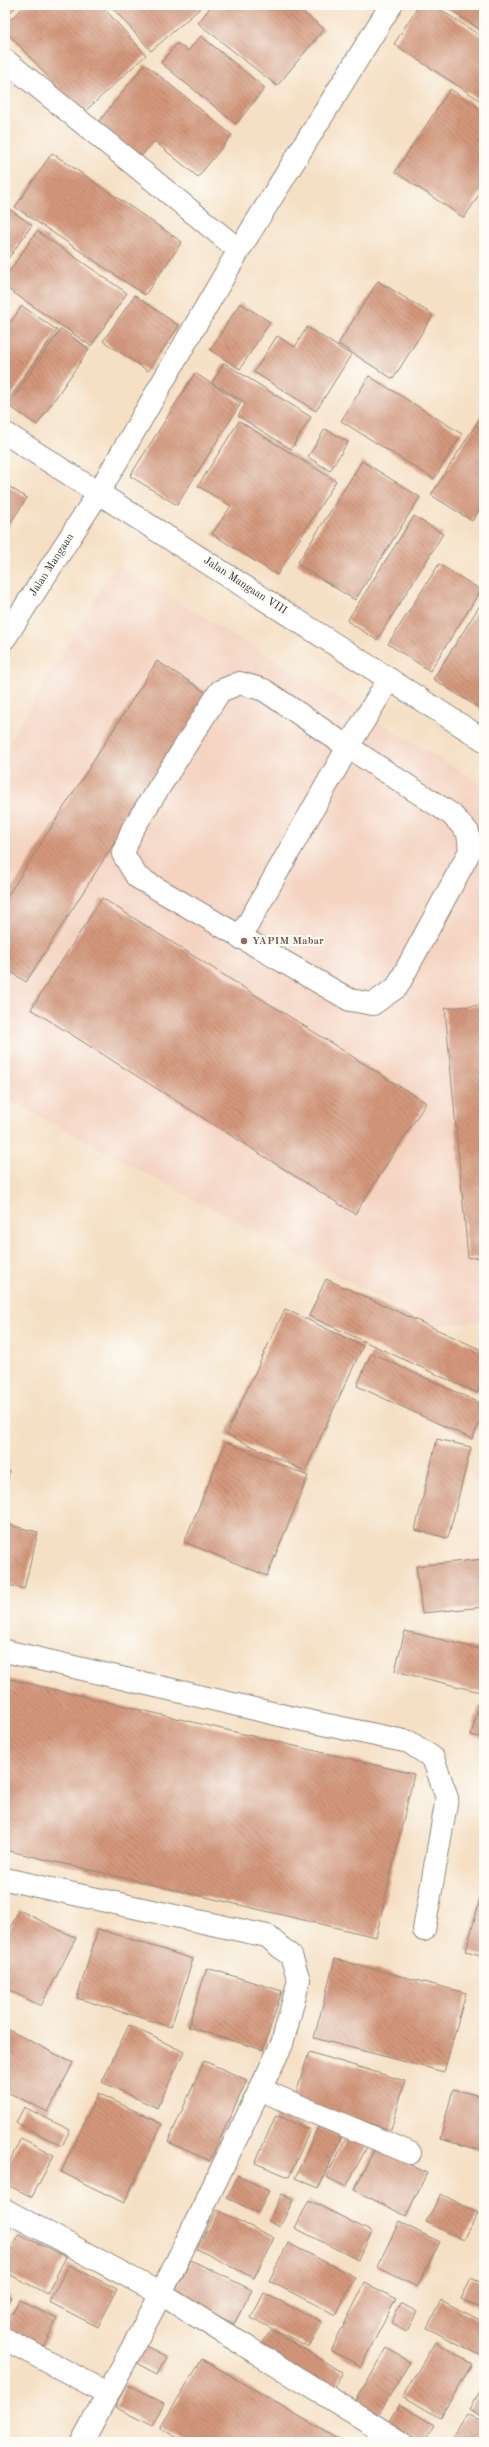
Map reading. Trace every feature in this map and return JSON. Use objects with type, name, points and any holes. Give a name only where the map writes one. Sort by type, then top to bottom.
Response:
[{"type":"street","name":"Jalan Mangaan","points":[[5,638],[99,492],[239,250],[391,5]]},
{"type":"street","points":[[5,60],[239,250]]},
{"type":"street","name":"Jalan Mangaan VIII","points":[[5,433],[484,740]]},
{"type":"street","points":[[240,938],[348,747],[389,679]]},
{"type":"street","points":[[240,683],[264,690],[451,814],[468,832],[470,851],[397,987],[373,1004],[350,1000],[240,938],[138,877],[123,854],[132,830],[220,691],[240,683]]},
{"type":"street","points":[[5,1651],[289,1717],[409,1742],[433,1758],[447,1798],[424,1930]]},
{"type":"street","points":[[5,1879],[267,1936],[291,1956],[299,1980],[282,2044],[261,2090],[161,2294],[106,2393],[82,2442]]},
{"type":"street","points":[[261,2090],[410,2153]]},
{"type":"street","points":[[5,2210],[161,2294],[401,2442]]},
{"type":"street","points":[[5,2340],[106,2393]]},
{"type":"shaded area","name":"YAPIM Mabar","points":[[116,564],[484,785],[484,1321],[432,1326],[5,1098],[5,749]]},
{"type":"building","points":[[5,5],[18,5],[5,17]]},
{"type":"building","points":[[26,5],[101,5],[146,55],[82,114],[5,30],[5,25]]},
{"type":"building","points":[[110,5],[204,5],[151,51]]},
{"type":"building","points":[[212,5],[294,5],[324,29],[277,86],[198,23]]},
{"type":"building","points":[[419,5],[433,5],[484,38],[484,103],[394,44]]},
{"type":"building","points":[[443,5],[484,5],[484,32]]},
{"type":"building","points":[[201,36],[265,88],[236,124],[161,63],[177,43],[188,51]]},
{"type":"building","points":[[145,64],[232,135],[198,177],[154,141],[138,160],[96,125]]},
{"type":"building","points":[[450,89],[484,111],[484,187],[464,218],[395,172]]},
{"type":"building","points":[[52,153],[182,242],[145,295],[15,207]]},
{"type":"building","points":[[5,206],[32,225],[5,263]]},
{"type":"building","points":[[37,231],[127,293],[91,346],[5,287],[5,278]]},
{"type":"building","points":[[378,281],[433,315],[393,379],[338,344]]},
{"type":"building","points":[[135,295],[179,326],[148,371],[103,341]]},
{"type":"building","points":[[240,303],[270,322],[240,369],[210,350]]},
{"type":"building","points":[[22,306],[57,330],[5,405],[5,330]]},
{"type":"building","points":[[307,327],[351,355],[316,411],[254,372],[277,336],[295,347]]},
{"type":"building","points":[[61,329],[89,349],[37,425],[8,405]]},
{"type":"building","points":[[224,363],[311,417],[291,449],[238,416],[246,403],[212,383]]},
{"type":"building","points":[[195,373],[241,403],[177,505],[130,476]]},
{"type":"building","points":[[369,376],[462,434],[434,479],[341,421]]},
{"type":"building","points":[[481,416],[484,418],[484,503],[472,521],[431,495]]},
{"type":"building","points":[[239,421],[336,481],[277,575],[212,534],[231,506],[198,486]]},
{"type":"building","points":[[325,429],[348,442],[330,471],[308,457]]},
{"type":"building","points":[[362,461],[420,497],[355,600],[297,564]]},
{"type":"building","points":[[5,484],[27,498],[5,531]]},
{"type":"building","points":[[414,516],[443,534],[377,640],[347,621]]},
{"type":"building","points":[[439,564],[481,590],[430,671],[388,644]]},
{"type":"building","points":[[484,599],[484,711],[433,679]]},
{"type":"building","points":[[157,661],[209,694],[26,982],[5,968],[5,900]]},
{"type":"building","points":[[102,898],[426,1103],[355,1214],[31,1009]]},
{"type":"building","points":[[484,1005],[484,1257],[468,1258],[445,1008]]},
{"type":"building","points":[[326,1279],[484,1351],[484,1378],[477,1393],[309,1316]]},
{"type":"building","points":[[285,1309],[363,1346],[305,1471],[226,1434]]},
{"type":"building","points":[[371,1353],[484,1405],[484,1413],[472,1439],[357,1386]]},
{"type":"building","points":[[437,1439],[471,1447],[448,1538],[415,1530]]},
{"type":"building","points":[[226,1442],[308,1476],[267,1576],[184,1542]]},
{"type":"building","points":[[5,1470],[9,1471],[6,1487],[5,1487]]},
{"type":"building","points":[[5,1524],[38,1532],[24,1589],[5,1584]]},
{"type":"building","points":[[484,1559],[484,1607],[422,1613],[416,1566]]},
{"type":"building","points":[[405,1631],[484,1650],[484,1693],[395,1671]]},
{"type":"building","points":[[5,1678],[414,1774],[376,1937],[5,1850]]},
{"type":"building","points":[[479,1706],[484,1707],[484,1738],[471,1735]]},
{"type":"building","points":[[484,1884],[484,1956],[466,1951]]},
{"type":"building","points":[[19,1910],[76,1938],[41,2006],[5,1988],[5,1939]]},
{"type":"building","points":[[98,1929],[193,1959],[171,2027],[77,1998]]},
{"type":"building","points":[[335,1959],[466,1993],[444,2072],[314,2038]]},
{"type":"building","points":[[207,1968],[282,1991],[263,2050],[188,2027]]},
{"type":"building","points":[[129,2025],[184,2052],[157,2108],[102,2082]]},
{"type":"building","points":[[5,2028],[73,2063],[48,2112],[5,2091]]},
{"type":"building","points":[[309,2052],[405,2081],[391,2130],[294,2100]]},
{"type":"building","points":[[204,2061],[247,2080],[210,2161],[168,2142]]},
{"type":"building","points":[[453,2089],[484,2097],[484,2151],[440,2139]]},
{"type":"building","points":[[98,2093],[162,2124],[124,2203],[61,2172]]},
{"type":"building","points":[[24,2107],[70,2130],[62,2146],[16,2123]]},
{"type":"building","points":[[276,2115],[310,2130],[289,2177],[255,2163]]},
{"type":"building","points":[[318,2127],[341,2137],[319,2188],[295,2178]]},
{"type":"building","points":[[347,2137],[367,2147],[346,2187],[326,2177]]},
{"type":"building","points":[[21,2138],[54,2155],[32,2197],[5,2184],[5,2171]]},
{"type":"building","points":[[375,2148],[427,2173],[406,2216],[354,2190]]},
{"type":"building","points":[[238,2175],[269,2191],[258,2213],[227,2198]]},
{"type":"building","points":[[282,2194],[293,2200],[280,2227],[268,2221]]},
{"type":"building","points":[[441,2194],[478,2213],[464,2240],[426,2222]]},
{"type":"building","points":[[309,2200],[372,2232],[358,2260],[295,2228]]},
{"type":"building","points":[[217,2210],[274,2238],[254,2278],[197,2249]]},
{"type":"building","points":[[399,2222],[440,2242],[417,2287],[377,2267]]},
{"type":"building","points":[[5,2226],[11,2229],[5,2242]]},
{"type":"building","points":[[19,2234],[66,2257],[47,2294],[5,2272],[5,2262]]},
{"type":"building","points":[[288,2243],[355,2277],[336,2315],[269,2281]]},
{"type":"building","points":[[191,2260],[252,2290],[234,2324],[174,2294]]},
{"type":"building","points":[[69,2265],[117,2289],[98,2327],[49,2302]]},
{"type":"building","points":[[471,2278],[484,2284],[484,2310],[461,2299]]},
{"type":"building","points":[[365,2283],[396,2299],[361,2366],[331,2351]]},
{"type":"building","points":[[264,2293],[322,2322],[309,2347],[251,2318]]},
{"type":"building","points":[[5,2294],[11,2297],[5,2309]]},
{"type":"building","points":[[19,2300],[57,2319],[40,2353],[5,2335],[5,2327]]},
{"type":"building","points":[[441,2300],[484,2322],[484,2357],[427,2328]]},
{"type":"building","points":[[401,2303],[417,2312],[407,2331],[391,2323]]},
{"type":"building","points":[[271,2330],[343,2372],[332,2391],[259,2348]]},
{"type":"building","points":[[435,2342],[472,2364],[440,2418],[403,2396]]},
{"type":"building","points":[[144,2345],[167,2357],[158,2374],[135,2362]]},
{"type":"building","points":[[387,2348],[410,2362],[374,2422],[352,2408]]},
{"type":"building","points":[[202,2359],[343,2442],[185,2442],[160,2428]]},
{"type":"building","points":[[126,2384],[164,2403],[152,2426],[115,2407]]},
{"type":"building","points":[[484,2385],[484,2418],[469,2409]]},
{"type":"building","points":[[399,2404],[434,2425],[424,2442],[415,2442],[386,2426]]},
{"type":"building","points":[[467,2414],[484,2424],[484,2442],[450,2442]]},
{"type":"place","name":"YAPIM Mabar","points":[[244,941]]}]
